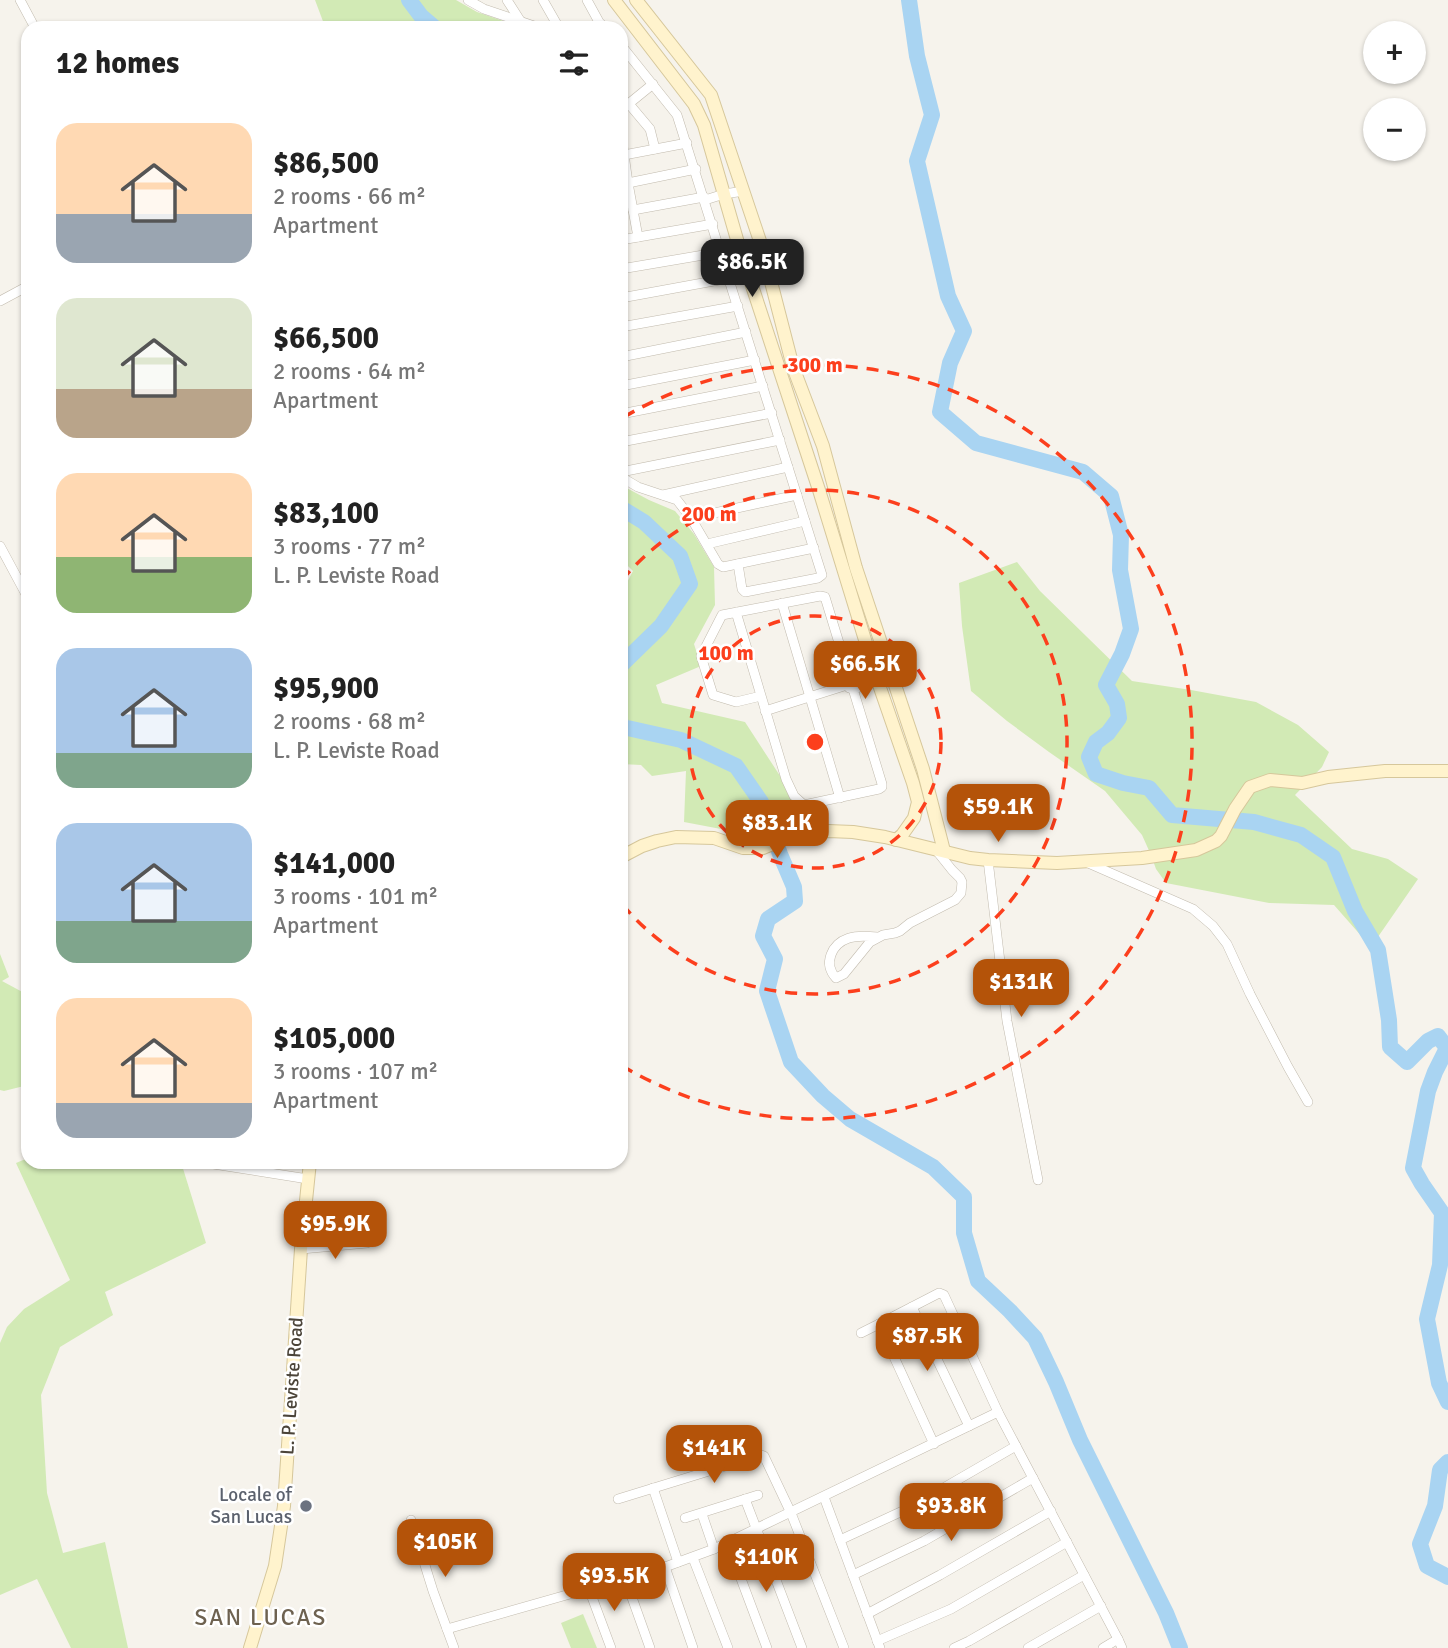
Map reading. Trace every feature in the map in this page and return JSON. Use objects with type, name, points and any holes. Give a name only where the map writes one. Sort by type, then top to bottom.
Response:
[{"type":"street","points":[[20,0],[31,21]]},
{"type":"street","points":[[507,0],[520,21]]},
{"type":"street","points":[[543,0],[555,21]]},
{"type":"street","points":[[587,0],[597,21]]},
{"type":"street","points":[[614,0],[694,104],[704,125],[874,677],[913,783],[918,802],[914,818],[896,840]]},
{"type":"street","points":[[636,0],[711,95],[762,247],[793,367],[823,446],[856,568],[923,769],[932,799],[940,850],[962,882],[963,889],[955,900],[900,931],[877,937],[856,936],[838,944],[828,962],[833,976],[836,978],[844,974],[877,937]]},
{"type":"street","points":[[472,1],[484,9],[518,21]]},
{"type":"street","points":[[628,54],[677,115],[822,573],[818,578],[745,592],[742,589],[738,565]]},
{"type":"street","points":[[628,105],[653,84]]},
{"type":"street","points":[[628,110],[650,128],[655,149]]},
{"type":"street","points":[[628,154],[687,143]]},
{"type":"street","points":[[638,237],[628,183],[696,169]]},
{"type":"street","points":[[633,210],[705,201],[744,191]]},
{"type":"street","points":[[628,239],[713,224]]},
{"type":"street","points":[[628,268],[721,252]]},
{"type":"street","points":[[628,297],[730,278]]},
{"type":"street","points":[[0,301],[21,290]]},
{"type":"street","points":[[628,326],[738,306]]},
{"type":"street","points":[[628,356],[746,332]]},
{"type":"street","points":[[628,385],[755,360]]},
{"type":"street","points":[[628,413],[763,386]]},
{"type":"street","points":[[628,441],[772,413]]},
{"type":"street","points":[[628,471],[780,440]]},
{"type":"street","points":[[662,495],[789,467]]},
{"type":"street","points":[[628,481],[677,500],[720,566],[738,565],[814,548]]},
{"type":"street","points":[[691,518],[797,495]]},
{"type":"street","points":[[707,544],[805,521]]},
{"type":"street","points":[[0,546],[21,585]]},
{"type":"street","points":[[736,612],[786,779],[794,796],[804,805],[883,786],[849,685],[825,597],[820,596],[782,603],[736,612],[722,615],[701,656],[713,695],[736,702],[761,696]]},
{"type":"street","points":[[782,603],[840,798]]},
{"type":"street","points":[[765,711],[849,685],[861,676],[874,677],[890,671]]},
{"type":"street","points":[[628,853],[642,846],[676,837],[714,838],[743,848],[764,848],[789,837],[828,831],[853,832],[988,860],[1057,863],[1142,859],[1196,850],[1221,836],[1250,788],[1270,780],[1301,783],[1328,777],[1385,771],[1448,771]]},
{"type":"street","points":[[918,802],[932,799]]},
{"type":"street","points":[[988,860],[1007,1021],[1038,1180]]},
{"type":"street","points":[[1086,862],[1193,909],[1213,926],[1227,944],[1256,1007],[1308,1102]]},
{"type":"street","points":[[244,1169],[307,1179]]},
{"type":"street","name":"L. P. Leviste Road","points":[[250,1648],[275,1566],[284,1506],[309,1169]]},
{"type":"street","points":[[301,1249],[367,1244]]},
{"type":"street","points":[[862,1333],[939,1293],[944,1295],[1016,1446],[1120,1644],[1102,1648]]},
{"type":"street","points":[[912,1307],[969,1426]]},
{"type":"street","points":[[879,1324],[934,1444]]},
{"type":"street","points":[[447,1629],[665,1567],[728,1544],[999,1412]]},
{"type":"street","points":[[840,1540],[909,1507],[1016,1446]]},
{"type":"street","points":[[618,1499],[762,1455],[792,1513],[844,1648]]},
{"type":"street","points":[[853,1575],[924,1541],[1033,1478]]},
{"type":"street","points":[[653,1488],[678,1562]]},
{"type":"street","points":[[685,1518],[758,1495]]},
{"type":"street","points":[[824,1497],[879,1644],[951,1609],[1067,1542]]},
{"type":"street","points":[[745,1499],[802,1648]]},
{"type":"street","points":[[867,1614],[1051,1511]]},
{"type":"street","points":[[702,1514],[714,1549]]},
{"type":"street","points":[[411,1520],[454,1648]]},
{"type":"street","points":[[728,1544],[767,1648]]},
{"type":"street","points":[[692,1558],[728,1648]]},
{"type":"street","points":[[665,1567],[693,1648]]},
{"type":"street","points":[[954,1648],[969,1642],[1084,1575]]},
{"type":"street","points":[[625,1578],[650,1648]]},
{"type":"street","points":[[589,1589],[611,1648]]},
{"type":"street","points":[[1028,1648],[1101,1606]]},
{"type":"green space","points":[[315,0],[456,0],[477,12],[503,21],[323,21]]},
{"type":"green space","points":[[628,489],[675,511],[694,534],[714,567],[715,605],[694,644],[701,666],[656,685],[662,703],[745,722],[797,802],[796,822],[742,833],[684,822],[686,771],[652,776],[641,765],[628,764],[628,581],[633,571],[628,566]]},
{"type":"green space","points":[[1017,562],[1040,591],[1132,681],[1256,702],[1298,725],[1329,752],[1322,767],[1295,795],[1352,849],[1388,859],[1418,879],[1371,947],[1334,905],[1269,903],[1166,883],[1156,869],[1142,835],[1105,791],[1007,721],[971,691],[959,583]]},
{"type":"green space","points":[[0,954],[9,977],[2,981],[21,991],[21,1087],[0,1090]]},
{"type":"green space","points":[[21,1161],[21,1169],[183,1169],[206,1243],[105,1292],[113,1315],[60,1347],[41,1395],[47,1493],[63,1553],[105,1542],[128,1648],[71,1648],[37,1579],[0,1595],[0,1343],[7,1327],[24,1309],[70,1280],[16,1163]]},
{"type":"green space","points":[[583,1614],[597,1648],[571,1648],[561,1623]]},
{"type":"waterway","points":[[409,0],[427,21]]},
{"type":"waterway","points":[[909,0],[917,56],[932,115],[917,161],[948,296],[964,331],[950,363],[940,412],[976,443],[1083,472],[1111,496],[1121,535],[1120,570],[1131,629],[1106,685],[1117,704],[1119,718],[1108,733],[1096,742],[1089,757],[1096,774],[1149,788],[1172,815],[1254,822],[1301,835],[1333,857],[1355,911],[1378,950],[1389,1020],[1390,1047],[1407,1062],[1428,1041],[1438,1036],[1447,1048],[1428,1091],[1413,1168],[1442,1213],[1440,1265],[1427,1319],[1439,1383],[1448,1402]]},
{"type":"waterway","points":[[628,512],[644,522],[680,556],[690,584],[661,626],[628,658]]},
{"type":"waterway","points":[[628,728],[681,740],[736,766],[761,802],[794,887],[795,901],[768,919],[763,936],[775,959],[767,991],[791,1062],[823,1096],[850,1119],[933,1167],[964,1197],[964,1233],[978,1281],[1035,1338],[1080,1440],[1166,1613],[1180,1648]]},
{"type":"waterway","points":[[1448,1462],[1440,1470],[1435,1506],[1420,1544],[1427,1566],[1448,1577]]},
{"type":"place","name":"Locale of San Lucas","points":[[306,1506]]},
{"type":"district","name":"SAN LUCAS","points":[[261,1617]]}]
